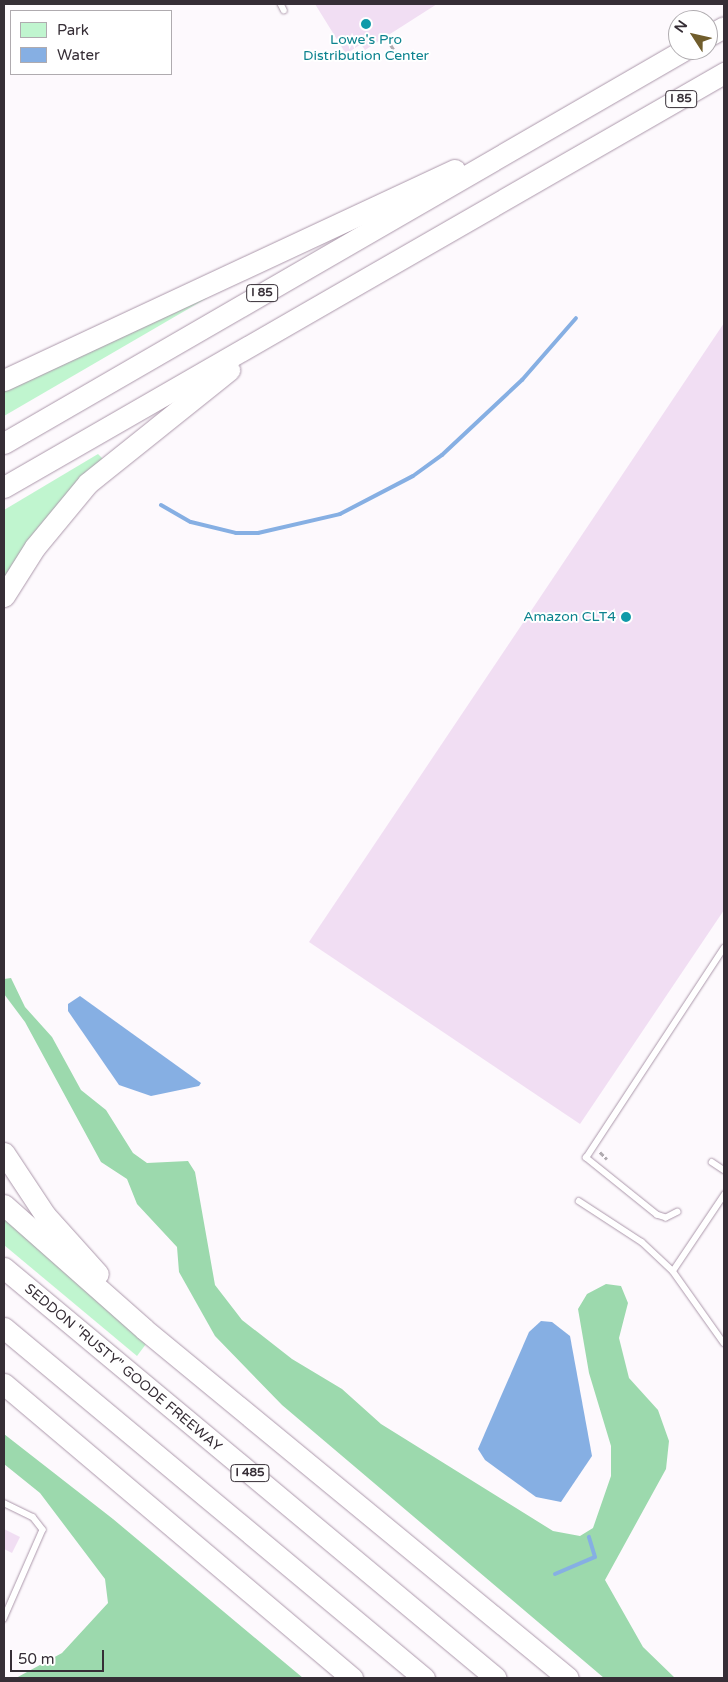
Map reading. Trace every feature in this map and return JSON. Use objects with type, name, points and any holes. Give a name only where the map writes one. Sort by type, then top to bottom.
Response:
[{"type":"highway","name":"I 85","points":[[4,443],[668,59]]},
{"type":"highway","name":"I 85","points":[[4,487],[292,318],[724,73]]},
{"type":"highway","points":[[4,380],[406,189],[521,143]]},
{"type":"highway","points":[[4,596],[35,547],[88,483],[292,318]]},
{"type":"highway","points":[[4,1153],[51,1222],[140,1317],[144,1329]]},
{"type":"highway","points":[[4,1205],[144,1329],[568,1678]]},
{"type":"highway","name":"SEDDON \"RUSTY\" GOODE FREEWAY","points":[[4,1268],[496,1678]]},
{"type":"highway","points":[[4,1328],[424,1678]]},
{"type":"highway","points":[[4,1384],[87,1458],[352,1678]]},
{"type":"highway","points":[[4,1400],[87,1458]]},
{"type":"lane","points":[[678,1212],[666,1218],[657,1214],[586,1158],[724,948]]},
{"type":"lane","points":[[712,1162],[724,1170]]},
{"type":"lane","points":[[673,1271],[724,1195]]},
{"type":"lane","points":[[579,1201],[642,1242],[673,1271],[724,1343]]},
{"type":"lane","points":[[4,1503],[33,1517],[43,1530],[4,1619]]},
{"type":"path","points":[[391,45],[399,58]]},
{"type":"green space","points":[[205,292],[207,298],[4,416],[4,386]]},
{"type":"green space","points":[[98,454],[104,460],[4,578],[4,510]]},
{"type":"green space","points":[[11,978],[25,1007],[52,1037],[81,1090],[106,1110],[133,1153],[147,1163],[188,1161],[195,1172],[215,1285],[242,1320],[292,1359],[342,1389],[381,1424],[553,1531],[580,1536],[593,1528],[611,1476],[611,1446],[589,1373],[578,1309],[587,1294],[606,1284],[621,1286],[628,1303],[619,1338],[629,1378],[658,1410],[669,1441],[666,1469],[605,1580],[643,1647],[675,1678],[604,1678],[282,1405],[215,1336],[179,1272],[177,1247],[137,1204],[127,1179],[101,1162],[25,1022],[4,994],[4,979]]},
{"type":"green space","points":[[4,1217],[146,1344],[137,1356],[4,1245]]},
{"type":"green space","points":[[4,1434],[113,1519],[303,1678],[16,1678],[62,1653],[108,1603],[105,1579],[40,1493],[4,1464]]},
{"type":"water","points":[[80,996],[201,1083],[199,1086],[151,1096],[119,1085],[68,1011],[68,1004]]},
{"type":"water","points":[[541,1321],[552,1322],[570,1336],[592,1456],[561,1502],[536,1497],[485,1460],[478,1449],[529,1332]]},
{"type":"building","name":"Lowe's Pro Distribution Center","points":[[315,4],[437,4],[365,50],[361,44],[346,54]]},
{"type":"building","name":"Amazon CLT4","points":[[724,323],[724,910],[580,1124],[309,942]]},
{"type":"building","points":[[4,1529],[20,1537],[12,1553],[4,1549]]},
{"type":"waterway","points":[[161,505],[191,522],[236,533],[258,533],[340,514],[413,476],[442,455],[522,380],[576,318]]},
{"type":"waterway","points":[[555,1574],[595,1557],[589,1537]]},
{"type":"place","name":"Lowe's Pro Distribution Center","points":[[366,24]]},
{"type":"place","name":"Amazon CLT4","points":[[626,617]]}]
